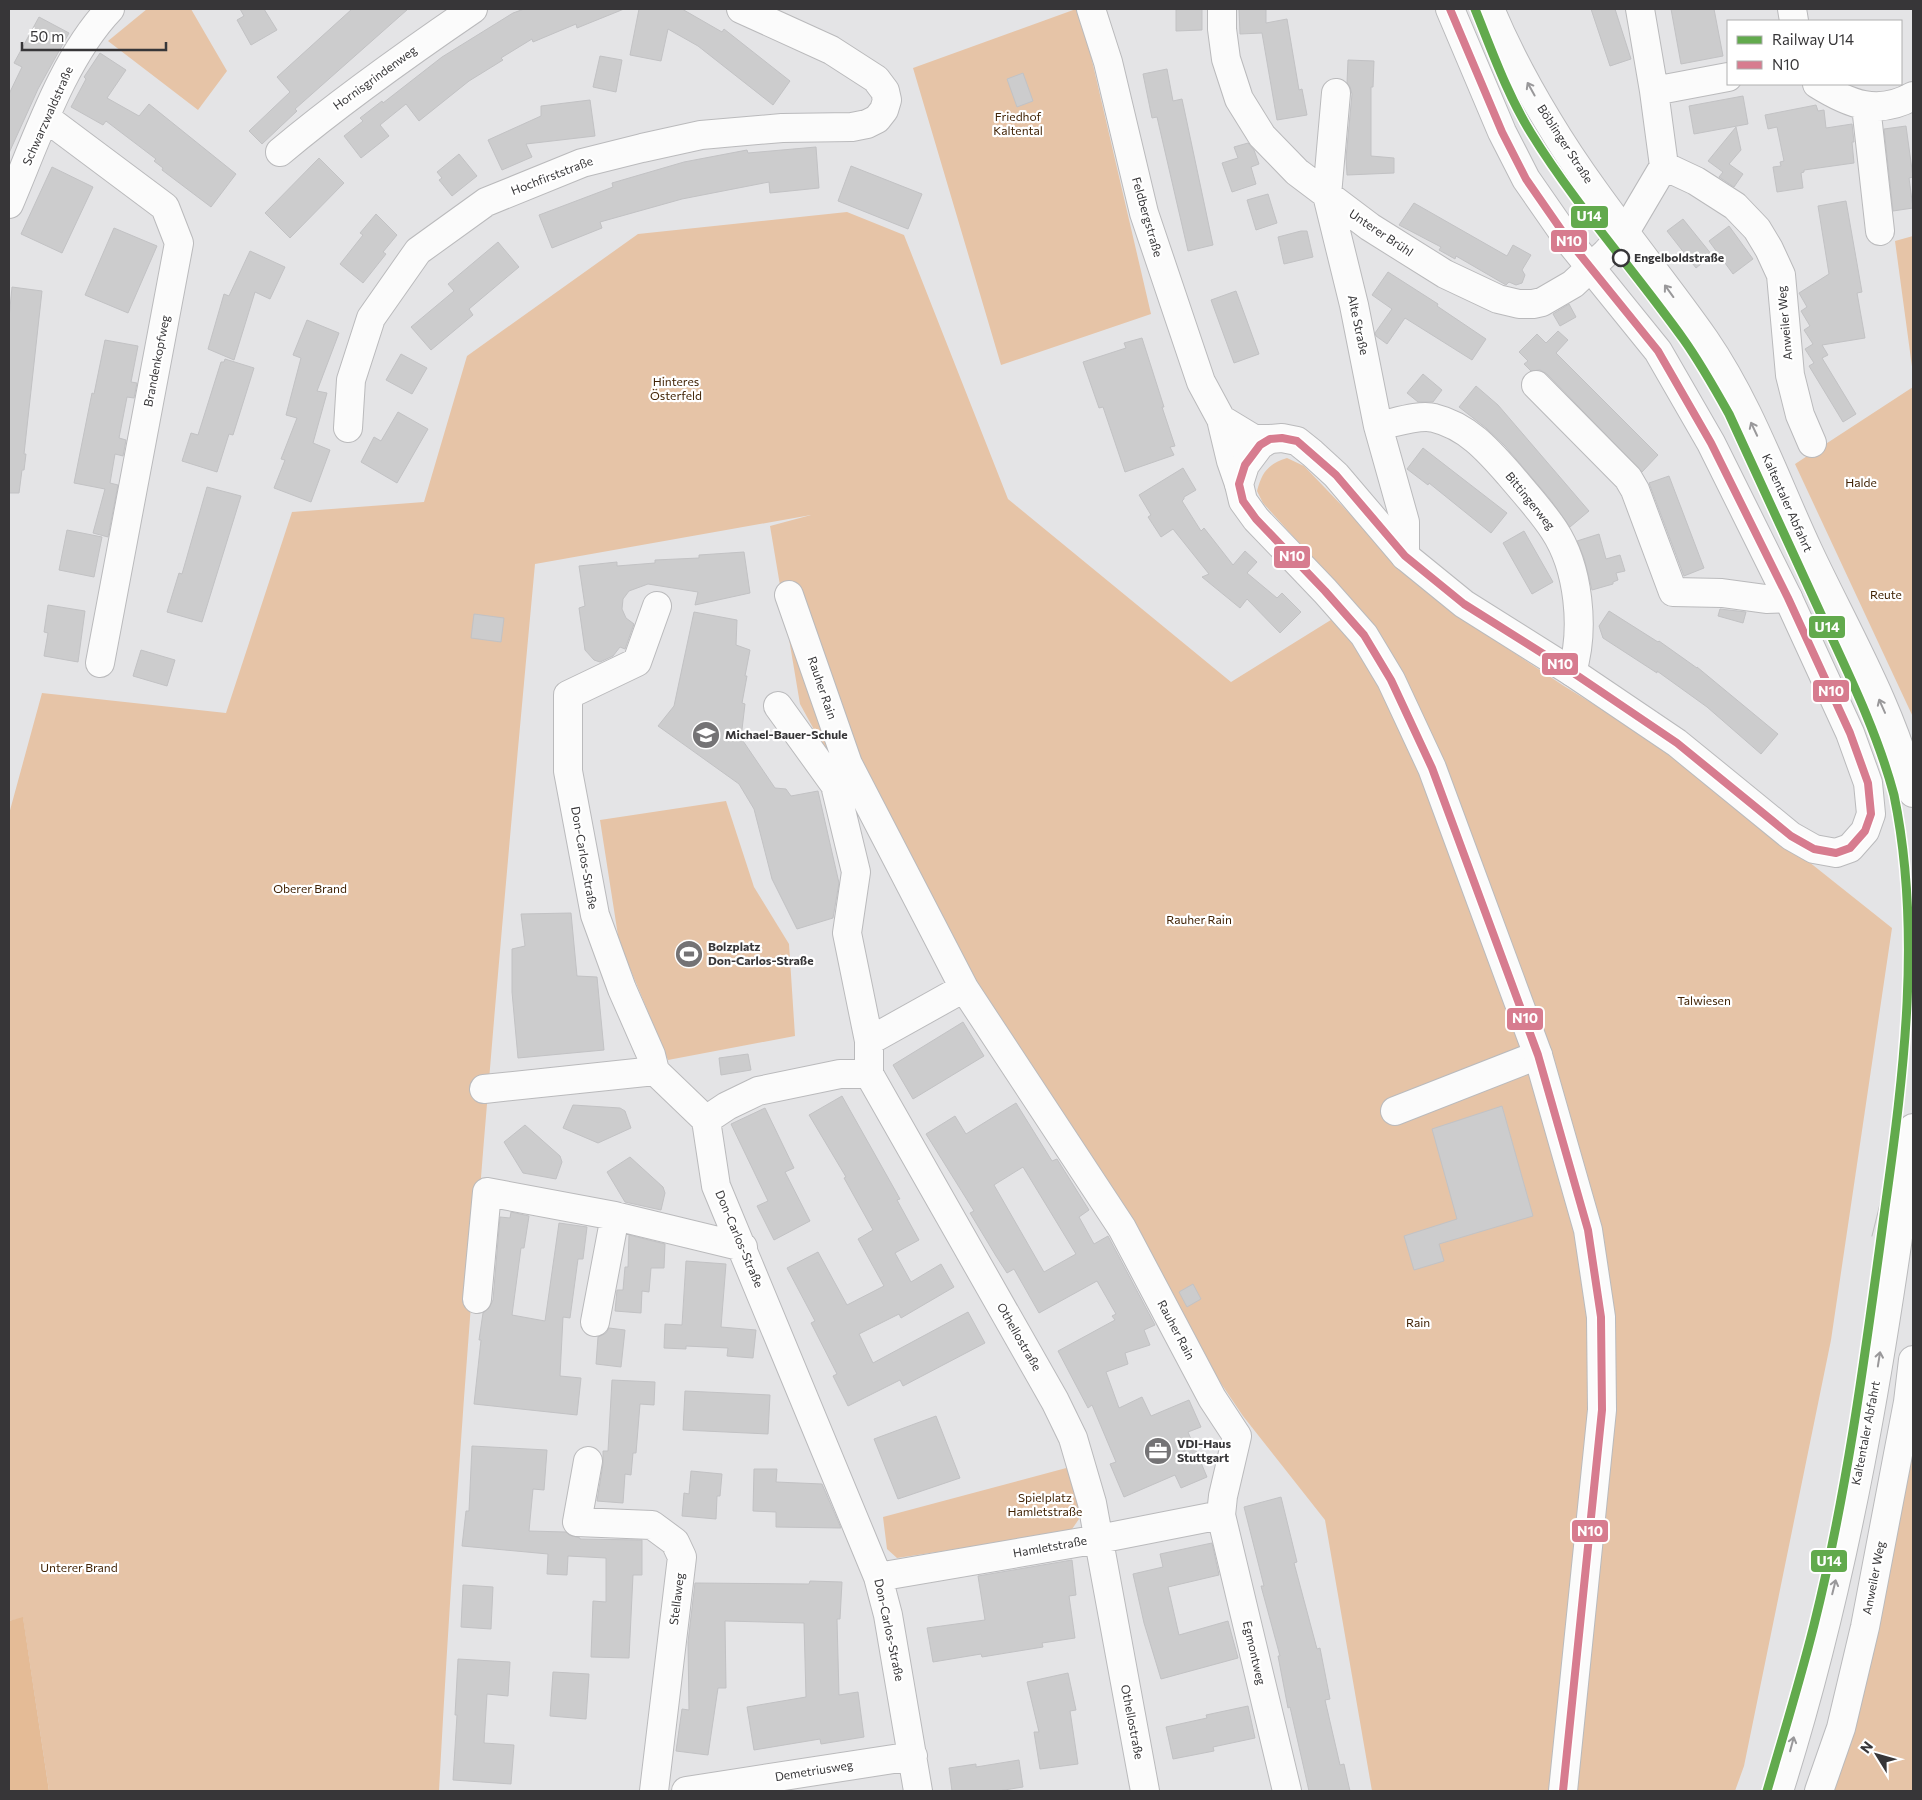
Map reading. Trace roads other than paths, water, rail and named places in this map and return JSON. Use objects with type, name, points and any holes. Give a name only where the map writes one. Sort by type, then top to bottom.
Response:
[{"type":"street","name":"Schwarzwaldstraße","points":[[9,204],[76,54],[89,34],[110,9]]},
{"type":"street","name":"Hornisgrindenweg","points":[[280,152],[325,114],[395,62],[473,9]]},
{"type":"street","name":"Hochfirststraße","points":[[348,428],[351,380],[372,318],[418,251],[486,202],[582,162],[701,135],[782,128],[852,127],[867,124],[877,119],[884,110],[887,100],[885,91],[876,79],[831,50],[741,9]]},
{"type":"street","name":"Feldbergstraße","points":[[1091,9],[1108,62],[1144,213],[1201,382],[1220,419],[1231,461],[1240,484]]},
{"type":"street","name":"Unterer Brühl","points":[[1222,9],[1222,29],[1226,59],[1239,99],[1262,136],[1297,172],[1370,227],[1411,254],[1472,288],[1498,299],[1519,304],[1542,302],[1573,284],[1591,268]]},
{"type":"street","points":[[1220,419],[1254,438],[1282,438],[1297,442],[1312,452],[1336,475],[1405,556],[1464,604],[1572,672],[1677,744],[1791,836],[1814,849],[1836,853],[1850,848],[1865,831],[1871,814],[1868,784],[1850,732],[1788,598],[1711,443],[1658,351],[1565,235],[1526,179],[1502,132],[1450,9]]},
{"type":"street","name":"Böblinger Straße","points":[[1490,9],[1501,34],[1548,120],[1625,232]]},
{"type":"street","points":[[1591,268],[1625,232],[1664,166],[1640,9]]},
{"type":"street","points":[[1654,91],[1727,77]]},
{"type":"street","points":[[1819,85],[1848,100],[1866,106],[1886,107],[1901,103],[1913,96]]},
{"type":"street","name":"Alte Straße","points":[[1336,93],[1327,195],[1354,305],[1378,426],[1405,522],[1405,556]]},
{"type":"street","points":[[1866,106],[1880,231]]},
{"type":"street","name":"Brandenkopfweg","points":[[46,118],[165,207],[179,243],[100,663]]},
{"type":"street","name":"Anweiler Weg","points":[[1664,166],[1696,181],[1735,206],[1757,228],[1769,249],[1781,275],[1790,375],[1800,415],[1812,443]]},
{"type":"street","name":"Kaltentaler Abfahrt","points":[[1625,232],[1705,341],[1734,387],[1773,469],[1807,548],[1882,704],[1901,751],[1913,793]]},
{"type":"street","points":[[1536,385],[1628,478],[1635,490],[1673,592],[1722,593],[1766,599],[1788,598]]},
{"type":"street","name":"Bittingerweg","points":[[1378,426],[1426,417],[1435,418],[1458,428],[1471,435],[1488,451],[1535,504],[1561,542],[1574,578],[1578,632],[1577,654],[1572,672]]},
{"type":"street","points":[[1270,439],[1254,452],[1245,465],[1240,484],[1243,501],[1256,519],[1364,635],[1391,680],[1432,768],[1538,1055],[1588,1230],[1601,1317],[1602,1410],[1563,1791]]},
{"type":"street","name":"Rauher Rain","points":[[789,595],[848,764],[964,988],[1122,1228],[1212,1398],[1237,1436],[1222,1496],[1221,1515]]},
{"type":"street","name":"Don-Carlos-Straße","points":[[657,606],[637,662],[568,695],[568,771],[595,915],[622,989],[651,1055],[655,1071],[706,1120],[716,1186],[743,1247],[878,1577],[888,1615],[914,1756],[918,1791]]},
{"type":"street","points":[[706,1120],[727,1106],[758,1091],[840,1074],[869,1074],[869,1041],[847,933],[856,872],[835,784],[778,706]]},
{"type":"street","points":[[869,1041],[964,988]]},
{"type":"street","points":[[1394,1111],[1538,1055]]},
{"type":"street","points":[[484,1089],[655,1071]]},
{"type":"street","name":"Othellostraße","points":[[869,1074],[1055,1401],[1073,1438],[1092,1503],[1145,1791]]},
{"type":"street","name":"Kaltentaler Abfahrt","points":[[1779,1791],[1840,1562],[1860,1465],[1875,1386],[1913,1128]]},
{"type":"street","points":[[477,1299],[487,1192],[615,1216],[743,1247]]},
{"type":"street","points":[[595,1322],[615,1216]]},
{"type":"street","name":"Anweiler Weg","points":[[1819,1791],[1841,1728],[1865,1627],[1908,1402],[1913,1360]]},
{"type":"street","name":"Stellaweg","points":[[588,1461],[578,1522],[652,1525],[675,1542],[682,1557],[654,1791]]},
{"type":"street","name":"Hamletstraße","points":[[878,1577],[1099,1539],[1221,1515]]},
{"type":"street","name":"Egmontweg","points":[[1221,1515],[1287,1791]]},
{"type":"street","name":"Demetriusweg","points":[[686,1791],[914,1756]]},
{"type":"tram line","points":[[1872,1236],[1893,1152]]},
{"type":"rail line","name":"U14","points":[[1475,9],[1507,88],[1531,133],[1586,212],[1684,340],[1729,414],[1845,665],[1872,729],[1894,795],[1902,846],[1907,898],[1908,950],[1904,1053],[1892,1157],[1863,1366],[1837,1522],[1814,1625],[1767,1791]]},
{"type":"place","name":"Engelboldstraße","points":[[1621,258]]},
{"type":"place","name":"Michael-Bauer-Schule","points":[[706,735]]},
{"type":"place","name":"Bolzplatz Don-Carlos-Straße","points":[[689,954]]},
{"type":"place","name":"VDI-Haus Stuttgart","points":[[1158,1451]]},
{"type":"park label","name":"Friedhof Kaltental","points":[[1018,124]]},
{"type":"park label","name":"Hinteres Österfeld","points":[[676,389]]},
{"type":"park label","name":"Halde","points":[[1861,483]]},
{"type":"park label","name":"Reute","points":[[1886,595]]},
{"type":"park label","name":"Oberer Brand","points":[[310,889]]},
{"type":"park label","name":"Talwiesen","points":[[1704,1001]]},
{"type":"park label","name":"Rain","points":[[1418,1323]]},
{"type":"park label","name":"Spielplatz Hamletstraße","points":[[1045,1505]]},
{"type":"park label","name":"Unterer Brand","points":[[79,1568]]}]
